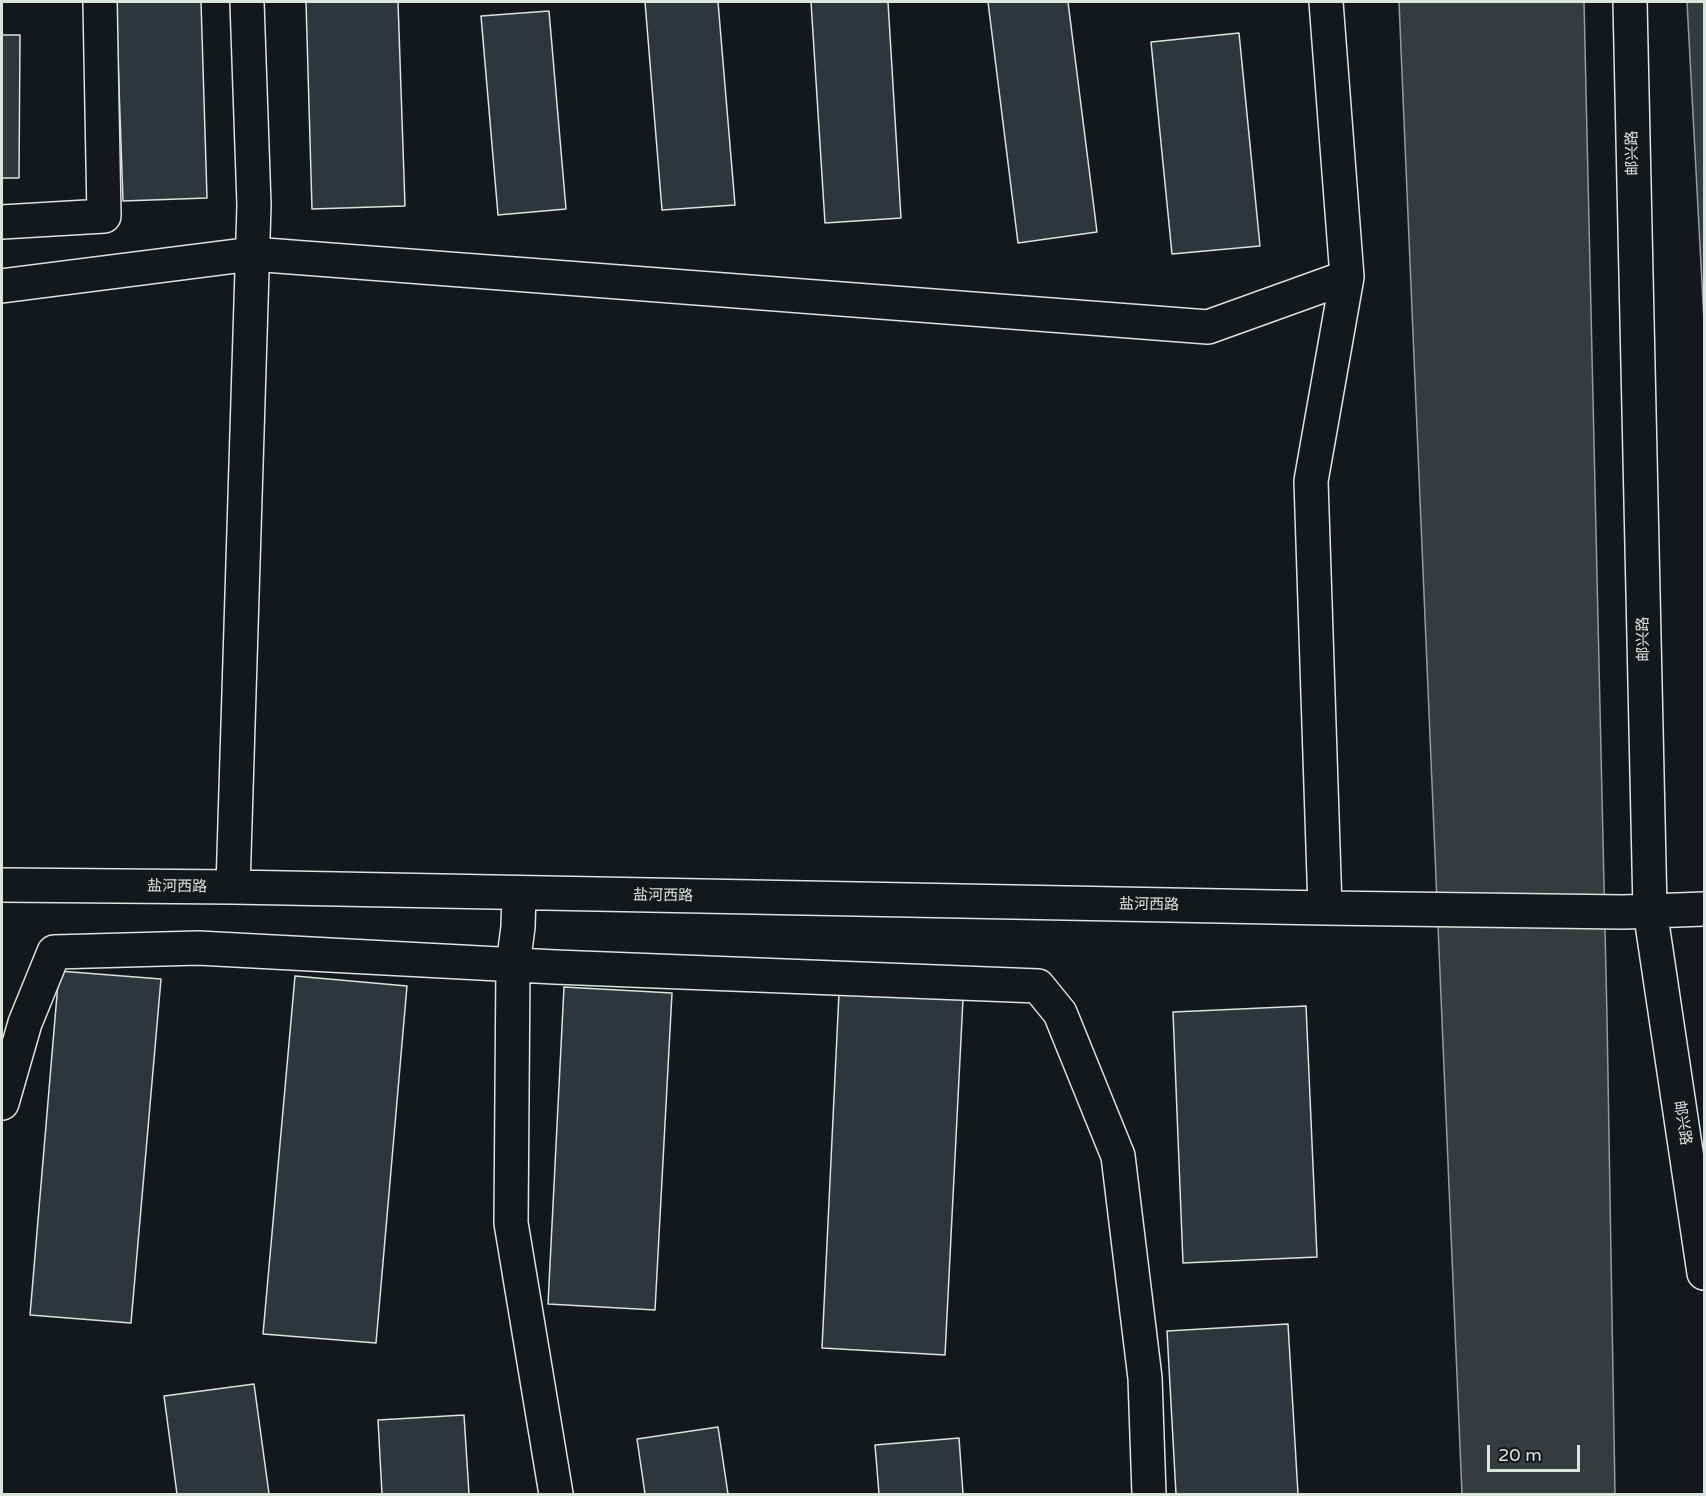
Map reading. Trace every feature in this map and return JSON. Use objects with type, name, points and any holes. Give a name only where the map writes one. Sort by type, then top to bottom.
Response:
[{"type":"street","points":[[2,222],[104,216],[100,2]]},
{"type":"street","points":[[233,887],[254,205],[247,2]]},
{"type":"street","points":[[1325,908],[1311,481],[1347,277],[1326,2]]},
{"type":"street","name":"邮兴路","points":[[1630,2],[1637,911],[1704,1273]]},
{"type":"street","points":[[2,285],[252,254],[1208,327],[1347,277]]},
{"type":"street","name":"盐河西路","points":[[2,885],[233,887],[1388,909],[1637,911],[1704,909]]},
{"type":"street","points":[[519,893],[518,927],[513,965],[511,1223],[556,1494]]},
{"type":"street","points":[[2,1103],[25,1023],[54,952],[198,948],[513,965],[1038,986],[1060,1013],[1118,1156],[1144,1378],[1149,1494]]},
{"type":"shaded area","points":[[1399,2],[1584,2],[1607,1017],[1615,1494],[1462,1494]]},
{"type":"shaded area","points":[[1687,2],[1704,2],[1704,321]]},
{"type":"building","points":[[116,2],[201,2],[207,198],[123,201]]},
{"type":"building","points":[[306,2],[398,2],[405,206],[312,209]]},
{"type":"building","points":[[645,2],[718,2],[735,205],[662,210]]},
{"type":"building","points":[[811,2],[888,2],[901,218],[825,223]]},
{"type":"building","points":[[988,2],[1068,2],[1097,232],[1018,243]]},
{"type":"building","points":[[549,11],[566,209],[498,215],[481,16]]},
{"type":"building","points":[[1239,33],[1260,246],[1172,254],[1151,42]]},
{"type":"building","points":[[2,35],[20,35],[19,178],[2,178]]},
{"type":"building","points":[[59,971],[161,979],[131,1323],[30,1315]]},
{"type":"building","points":[[295,976],[407,986],[376,1343],[263,1334]]},
{"type":"building","points":[[564,987],[672,993],[655,1310],[548,1304]]},
{"type":"building","points":[[839,993],[963,999],[945,1355],[822,1348]]},
{"type":"building","points":[[1306,1006],[1317,1257],[1183,1263],[1173,1012]]},
{"type":"building","points":[[1288,1324],[1298,1494],[1176,1494],[1167,1331]]},
{"type":"building","points":[[254,1384],[269,1494],[177,1494],[164,1396]]},
{"type":"building","points":[[464,1415],[469,1494],[382,1494],[378,1420]]},
{"type":"building","points":[[718,1427],[728,1494],[645,1494],[637,1439]]},
{"type":"building","points":[[959,1438],[963,1494],[879,1494],[875,1445]]}]
